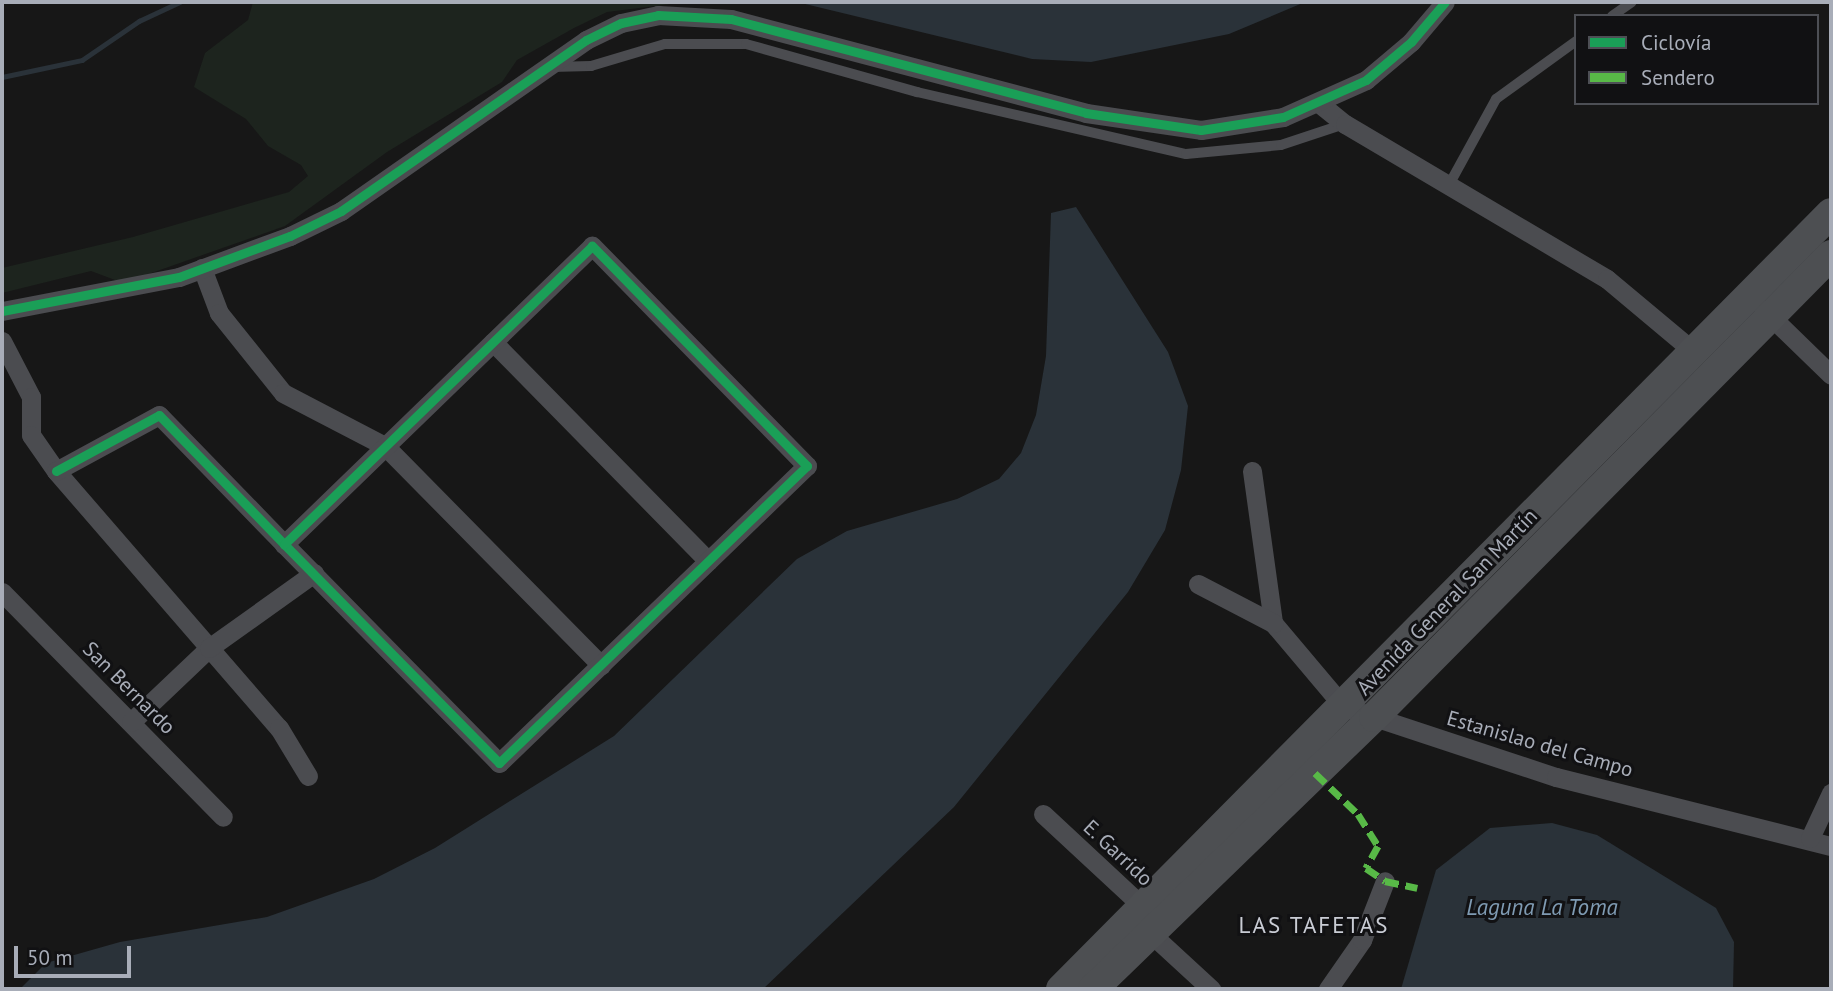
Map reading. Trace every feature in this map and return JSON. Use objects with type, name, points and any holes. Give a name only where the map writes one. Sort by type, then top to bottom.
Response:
[{"type":"main road","name":"Avenida General San Martín","points":[[1093,989],[1145,918],[1344,707],[1831,213]]},
{"type":"main road","name":"Avenida General San Martín","points":[[1060,989],[1374,717],[1831,255]]},
{"type":"street","points":[[2,311],[43,299],[145,285],[202,268],[290,236],[341,211],[548,67],[621,23],[693,13],[1153,127],[1249,125],[1320,104],[1366,80],[1412,42],[1445,2]]},
{"type":"street","points":[[1320,104],[1345,124],[1450,183],[1607,279],[1693,351]]},
{"type":"street","points":[[56,471],[159,415],[284,544],[499,763],[807,466],[592,246],[284,544]]},
{"type":"street","points":[[202,268],[219,313],[283,393],[385,446],[601,665]]},
{"type":"street","points":[[1749,296],[1831,374]]},
{"type":"street","points":[[2,341],[31,397],[31,435],[56,471],[279,728],[308,776]]},
{"type":"street","points":[[493,342],[708,561]]},
{"type":"street","points":[[1252,471],[1273,623]]},
{"type":"street","points":[[131,722],[209,648],[314,573]]},
{"type":"street","points":[[1198,584],[1273,623],[1344,707]]},
{"type":"street","name":"San Bernardo","points":[[2,592],[223,817]]},
{"type":"street","name":"Estanislao del Campo","points":[[1344,707],[1556,777],[1810,838],[1831,846]]},
{"type":"street","points":[[1810,838],[1831,793]]},
{"type":"street","name":"E. Garrido","points":[[1043,814],[1211,989]]},
{"type":"street","points":[[1328,989],[1362,940],[1385,881]]},
{"type":"lane","points":[[1615,14],[1632,2]]},
{"type":"lane","points":[[1450,183],[1496,99],[1574,42]]},
{"type":"lane","points":[[548,67],[591,66],[665,44],[746,44],[917,92],[1185,154],[1281,145],[1345,124]]},
{"type":"shaded area","points":[[253,2],[687,2],[607,12],[574,28],[517,60],[502,82],[387,152],[285,226],[123,283],[91,271],[2,293],[2,268],[133,237],[289,192],[308,176],[301,165],[268,146],[246,119],[194,87],[205,53],[248,20]]},
{"type":"water","points":[[797,2],[1305,2],[1229,34],[1091,62],[1032,59]]},
{"type":"water","points":[[1076,207],[1168,352],[1188,406],[1181,470],[1165,530],[1128,592],[954,807],[763,989],[20,989],[46,963],[120,942],[267,917],[374,879],[435,848],[614,736],[797,559],[847,531],[957,499],[999,479],[1021,453],[1036,415],[1046,356],[1051,213]]},
{"type":"water","name":"Laguna La Toma","points":[[1552,823],[1597,835],[1716,908],[1734,942],[1733,989],[1401,989],[1436,870],[1490,828]]},
{"type":"waterway","points":[[2,77],[82,60],[139,21],[180,2]]},
{"type":"marked path","points":[[1315,773],[1358,814],[1378,846],[1366,868],[1385,881],[1417,888]]},
{"type":"cycle path","points":[[2,311],[179,277],[290,236],[341,211],[586,40],[621,23],[658,15],[731,19],[1086,113],[1201,130],[1283,117],[1366,80],[1411,42],[1445,2]]},
{"type":"cycle path","points":[[56,471],[159,415],[284,544],[499,763],[807,466],[592,246],[284,544]]},
{"type":"district","name":"LAS TAFETAS","points":[[1314,925]]}]
